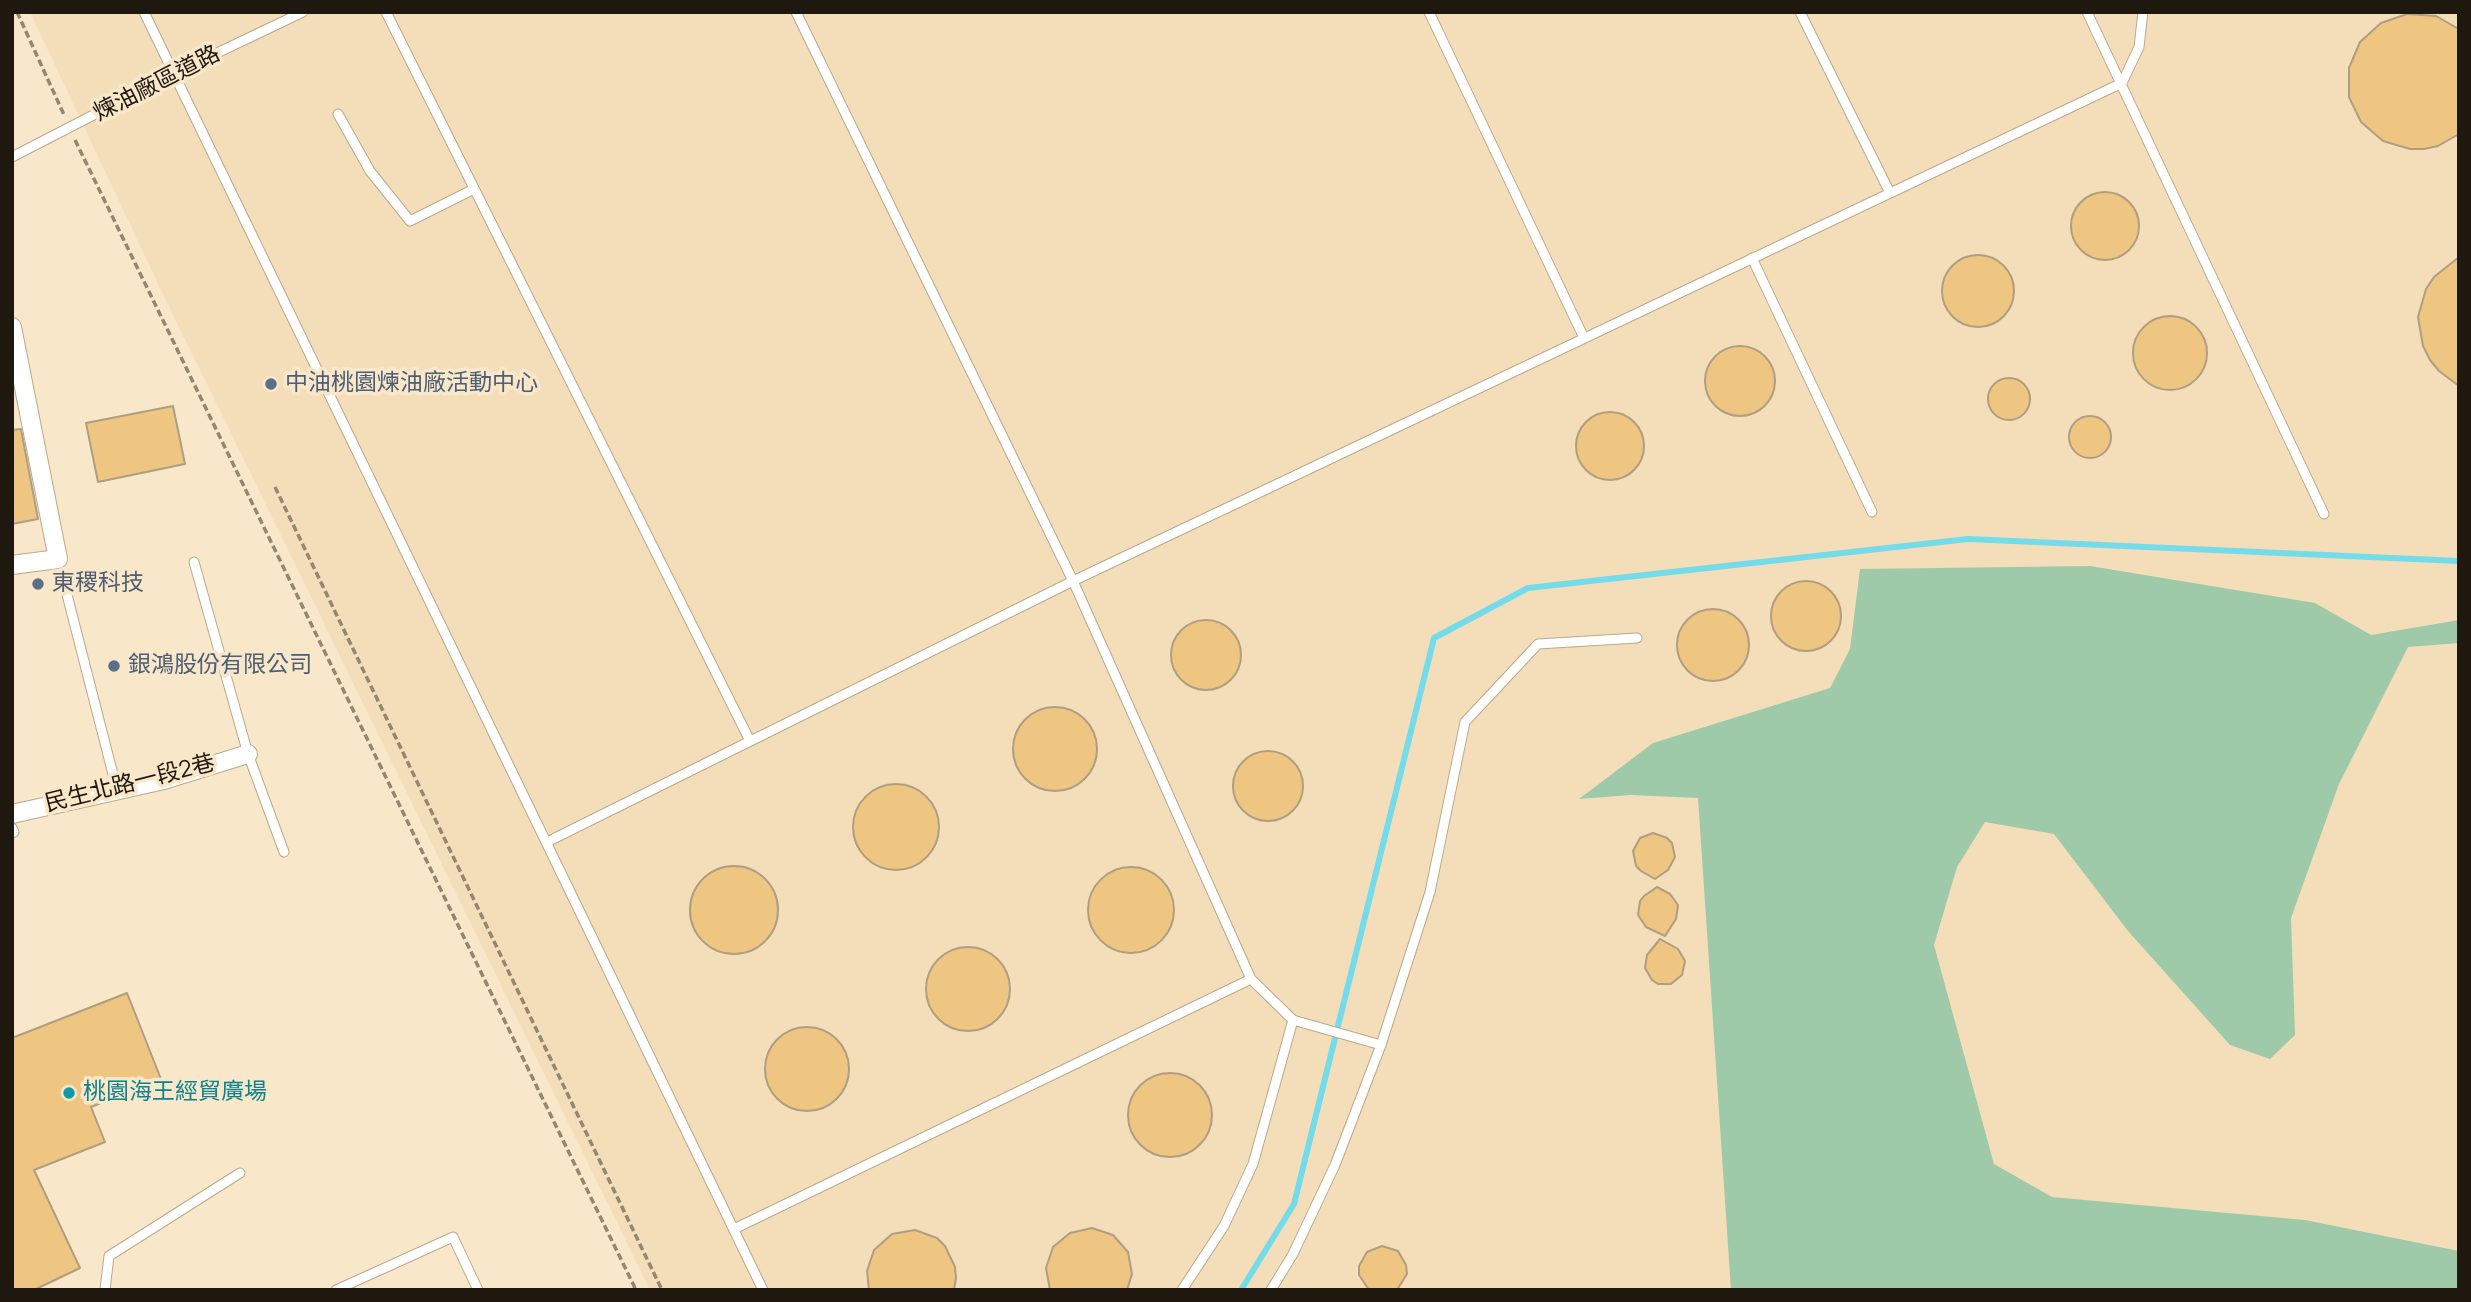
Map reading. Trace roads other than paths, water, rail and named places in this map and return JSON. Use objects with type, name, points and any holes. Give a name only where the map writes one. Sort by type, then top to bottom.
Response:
[{"type":"street","points":[[12,327],[58,559],[12,565]]},
{"type":"street","name":"民生北路一段2巷","points":[[12,814],[164,780],[248,754]]},
{"type":"lane","points":[[144,12],[763,1290]]},
{"type":"lane","name":"煉油廠區道路","points":[[12,157],[173,74],[303,12]]},
{"type":"lane","points":[[386,12],[750,741]]},
{"type":"lane","points":[[796,12],[1073,581],[1251,979],[1293,1020],[1381,1045]]},
{"type":"lane","points":[[1429,12],[1584,338]]},
{"type":"lane","points":[[1800,12],[1890,193]]},
{"type":"lane","points":[[2087,12],[2323,514]]},
{"type":"lane","points":[[547,842],[1073,581],[2122,83],[2139,47],[2143,12]]},
{"type":"lane","points":[[338,114],[370,171],[410,221],[474,189]]},
{"type":"lane","points":[[1752,258],[1872,512]]},
{"type":"lane","points":[[194,562],[248,754],[284,852]]},
{"type":"lane","points":[[63,579],[117,790]]},
{"type":"lane","points":[[1271,1290],[1293,1254],[1335,1165],[1381,1045],[1430,892],[1465,722],[1538,644],[1637,638]]},
{"type":"lane","points":[[12,828],[12,834]]},
{"type":"lane","points":[[734,1229],[1251,979]]},
{"type":"lane","points":[[1182,1290],[1224,1226],[1253,1164],[1293,1020]]},
{"type":"lane","points":[[105,1290],[109,1256],[240,1173]]},
{"type":"lane","points":[[336,1290],[453,1237],[478,1290]]},
{"type":"waterway","points":[[1241,1290],[1294,1204],[1434,638],[1528,588],[1968,539],[2459,561]]},
{"type":"place","name":"中油桃園煉油廠活動中心","points":[[271,384]]},
{"type":"place","name":"東稷科技","points":[[38,584]]},
{"type":"place","name":"銀鴻股份有限公司","points":[[114,666]]},
{"type":"place","name":"桃園海王經貿廣場","points":[[69,1093]]}]
